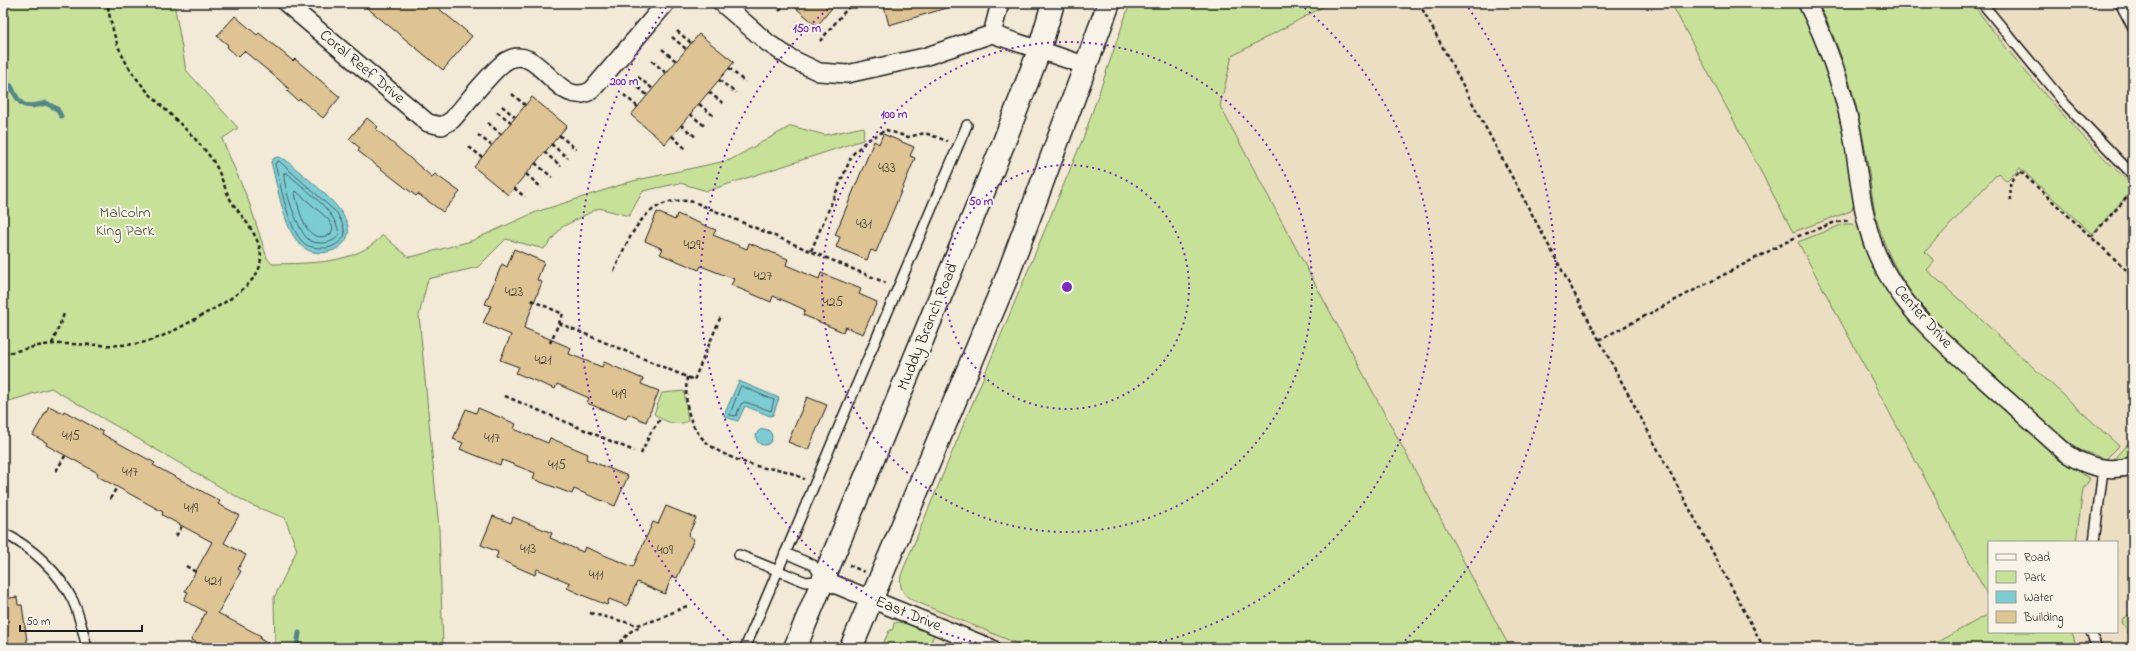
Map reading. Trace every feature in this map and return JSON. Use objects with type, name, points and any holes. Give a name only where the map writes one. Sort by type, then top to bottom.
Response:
[{"type":"main road","name":"Muddy Branch Road","points":[[795,648],[998,156],[1039,51],[1053,3]]},
{"type":"main road","points":[[851,648],[1007,277],[1087,66],[1109,3]]},
{"type":"street","name":"Coral Reef Drive","points":[[286,3],[428,123],[442,126],[452,120],[501,65],[514,58],[521,58],[535,64],[567,92],[580,96],[586,94],[592,90],[666,3]]},
{"type":"street","points":[[722,3],[768,43],[792,60],[819,72],[847,74],[924,58],[992,34],[1087,66]]},
{"type":"street","points":[[992,34],[1000,3]]},
{"type":"street","name":"Center Drive","points":[[1807,3],[1827,48],[1844,99],[1851,128],[1865,217],[1874,246],[1887,275],[1907,305],[1932,332],[2066,454],[2088,466],[2104,470],[2133,466]]},
{"type":"street","name":"East Drive","points":[[824,580],[991,648]]},
{"type":"lane","points":[[1982,3],[2066,105],[2133,175]]},
{"type":"lane","points":[[2120,3],[2133,28]]},
{"type":"lane","points":[[745,648],[966,125]]},
{"type":"lane","points":[[2094,541],[2104,470]]},
{"type":"lane","points":[[3,533],[27,548],[42,560],[64,586],[73,600],[80,618],[87,648]]},
{"type":"lane","points":[[739,555],[806,582],[824,580],[813,565],[785,554]]},
{"type":"lane","points":[[2091,633],[2098,648]]},
{"type":"path","points":[[3,354],[52,344],[112,345],[142,342],[176,329],[225,304],[244,288],[260,267],[261,257],[258,241],[229,198],[212,159],[146,91],[130,69],[117,44],[108,3]]},
{"type":"path","points":[[779,12],[786,3]]},
{"type":"path","points":[[820,41],[852,3]]},
{"type":"path","points":[[1419,3],[1764,648]]},
{"type":"path","points":[[677,31],[691,43]]},
{"type":"path","points":[[672,37],[686,49]]},
{"type":"path","points":[[662,49],[676,61]]},
{"type":"path","points":[[652,61],[666,73]]},
{"type":"path","points":[[729,68],[745,82]]},
{"type":"path","points":[[638,77],[652,89]]},
{"type":"path","points":[[719,80],[736,93]]},
{"type":"path","points":[[633,83],[647,95]]},
{"type":"path","points":[[709,92],[725,105]]},
{"type":"path","points":[[512,94],[525,105]]},
{"type":"path","points":[[624,95],[638,107]]},
{"type":"path","points":[[699,104],[715,117]]},
{"type":"path","points":[[502,106],[515,117]]},
{"type":"path","points":[[497,112],[511,122]]},
{"type":"path","points":[[690,114],[706,127]]},
{"type":"path","points":[[488,123],[501,134]]},
{"type":"path","points":[[681,125],[697,138]]},
{"type":"path","points":[[811,251],[852,155],[866,141],[886,130],[908,137],[925,134],[958,146]]},
{"type":"path","points":[[478,135],[492,145]]},
{"type":"path","points":[[559,135],[576,149]]},
{"type":"path","points":[[672,136],[687,150]]},
{"type":"path","points":[[552,144],[568,158]]},
{"type":"path","points":[[2122,144],[2133,154]]},
{"type":"path","points":[[469,147],[482,157]]},
{"type":"path","points":[[544,152],[561,166]]},
{"type":"path","points":[[535,163],[552,177]]},
{"type":"path","points":[[2011,201],[2010,182],[2020,171],[2133,276]]},
{"type":"path","points":[[526,174],[542,188]]},
{"type":"path","points":[[514,188],[525,197]]},
{"type":"path","points":[[2091,237],[2133,190]]},
{"type":"path","points":[[614,271],[639,221],[656,208],[676,201],[694,202],[898,288]]},
{"type":"path","points":[[1599,340],[1796,237],[1833,223],[1865,217]]},
{"type":"path","points":[[531,300],[563,314],[550,343]]},
{"type":"path","points":[[52,344],[64,314]]},
{"type":"path","points":[[559,323],[694,380],[721,316]]},
{"type":"path","points":[[687,377],[686,396],[690,422],[706,443],[732,457],[766,469],[784,470],[806,480]]},
{"type":"path","points":[[505,396],[634,451]]},
{"type":"path","points":[[641,454],[651,432],[661,418]]},
{"type":"path","points":[[56,471],[65,456]]},
{"type":"path","points":[[110,499],[117,487]]},
{"type":"path","points":[[176,536],[182,526]]},
{"type":"path","points":[[849,565],[868,574]]},
{"type":"path","points":[[186,566],[196,572]]},
{"type":"path","points":[[615,648],[630,632],[644,624],[689,605]]},
{"type":"path","points":[[590,613],[625,623],[637,625],[644,624]]},
{"type":"shaded area","points":[[1167,3],[2133,3],[2133,648],[912,648],[930,596]]},
{"type":"green space","name":"Malcolm King Park","points":[[3,3],[174,3],[186,70],[238,128],[222,139],[249,202],[267,258],[272,264],[317,262],[346,257],[372,245],[383,235],[408,257],[415,256],[471,241],[536,212],[633,181],[730,160],[791,126],[825,135],[864,127],[863,140],[707,191],[680,183],[643,191],[629,216],[599,208],[562,227],[544,249],[506,239],[478,267],[428,279],[419,315],[439,529],[443,648],[275,648],[274,598],[297,550],[285,518],[251,505],[51,388],[3,403]]},
{"type":"green space","points":[[1130,3],[1330,3],[1232,56],[1220,106],[1510,648],[1028,648],[912,600],[903,591],[900,583],[903,570],[1084,136]]},
{"type":"green space","points":[[1671,3],[1798,3],[1816,44],[1836,104],[1846,146],[1854,191],[1854,201],[1851,211],[1793,232]]},
{"type":"green space","points":[[1818,3],[1972,3],[2028,75],[2048,98],[2111,165],[2133,186],[2133,189],[2092,234],[2020,168],[2007,181],[1998,173],[1925,252],[1935,261],[1927,270],[2119,446],[2106,459],[2080,450],[2060,436],[1938,325],[1926,312],[1906,285],[1890,256],[1878,224],[1865,147],[1851,86],[1840,52]]},
{"type":"green space","points":[[1844,224],[1852,224],[1860,229],[1881,281],[1899,309],[2048,450],[2090,479],[2083,489],[2076,541],[1988,541],[1988,596],[1798,242]]},
{"type":"green space","points":[[684,391],[688,421],[684,423],[670,422],[654,414],[662,393]]},
{"type":"green space","points":[[2131,440],[2133,442],[2133,457],[2113,460]]},
{"type":"green space","points":[[2133,613],[2133,641],[2122,622],[2123,618]]},
{"type":"green space","points":[[1988,615],[1988,633],[2072,633],[2077,648],[1926,648]]},
{"type":"green space","points":[[898,622],[918,626],[934,634],[929,648],[881,648],[889,631],[893,629],[894,623]]},
{"type":"water","points":[[279,157],[286,160],[320,189],[343,214],[347,223],[348,232],[342,245],[335,250],[318,253],[310,251],[300,244],[291,231],[284,213],[271,162],[274,158]]},
{"type":"water","points":[[739,381],[779,398],[773,415],[770,416],[745,406],[738,421],[725,417],[724,415]]},
{"type":"water","points":[[764,429],[771,434],[772,437],[767,444],[764,445],[757,440],[756,437],[761,430]]},
{"type":"building","points":[[361,3],[432,3],[472,36],[443,70]]},
{"type":"building","points":[[790,3],[836,3],[817,26]]},
{"type":"building","points":[[883,3],[952,3],[953,6],[889,25]]},
{"type":"building","points":[[235,16],[257,35],[259,33],[293,61],[295,59],[340,97],[323,118],[300,99],[298,101],[287,91],[289,89],[244,51],[238,57],[227,47],[228,45],[217,36]]},
{"type":"building","points":[[699,34],[734,62],[665,144],[631,115]]},
{"type":"building","points":[[532,97],[567,126],[508,195],[474,167]]},
{"type":"building","points":[[367,118],[378,127],[376,129],[432,177],[435,174],[460,192],[443,212],[418,194],[416,196],[358,151],[360,148],[349,139]]},
{"type":"building","points":[[883,134],[914,147],[910,156],[915,158],[876,252],[871,250],[867,260],[836,247],[840,237],[835,235],[874,141],[879,144]]},
{"type":"building","points":[[657,212],[675,220],[677,214],[716,230],[713,235],[747,249],[749,243],[788,259],[786,265],[819,279],[821,273],[861,289],[859,294],[877,302],[863,334],[845,327],[843,332],[803,315],[805,310],[790,303],[773,296],[771,302],[731,285],[734,279],[701,266],[699,270],[660,254],[663,249],[645,241]]},
{"type":"building","points":[[514,249],[544,262],[537,280],[542,282],[524,328],[571,348],[569,354],[602,367],[604,362],[643,379],[641,384],[659,391],[646,422],[628,414],[626,419],[587,403],[589,398],[557,384],[555,389],[516,373],[519,367],[500,360],[511,335],[483,323],[491,306],[485,304],[502,264],[507,267]]},
{"type":"building","points":[[807,397],[827,405],[808,450],[788,442]]},
{"type":"building","points":[[49,406],[63,413],[64,411],[103,432],[102,434],[155,463],[153,465],[220,501],[218,504],[239,515],[224,543],[246,555],[238,569],[241,571],[218,613],[261,636],[260,639],[276,648],[207,648],[191,640],[206,612],[184,600],[188,592],[185,591],[212,542],[162,515],[163,512],[97,476],[98,473],[46,445],[47,443],[33,435]]},
{"type":"building","points":[[478,408],[516,424],[514,429],[548,443],[550,438],[588,454],[586,459],[628,476],[615,506],[574,489],[572,494],[533,479],[535,473],[502,460],[500,465],[460,449],[463,443],[453,439],[466,409],[476,413]]},
{"type":"building","points":[[666,506],[696,518],[688,536],[694,539],[677,578],[672,576],[665,594],[637,582],[627,606],[609,599],[607,605],[582,595],[567,588],[570,583],[537,569],[535,575],[496,558],[498,552],[481,545],[493,516],[511,523],[513,517],[552,533],[550,538],[583,552],[585,547],[633,567],[653,522],[658,524]]},
{"type":"building","points":[[17,597],[18,605],[22,605],[28,648],[3,648],[3,599]]},
{"type":"waterway","points":[[3,84],[11,86],[17,98],[24,105],[33,106],[46,103],[57,109],[61,116]]},
{"type":"waterway","points":[[297,648],[299,633]]}]
